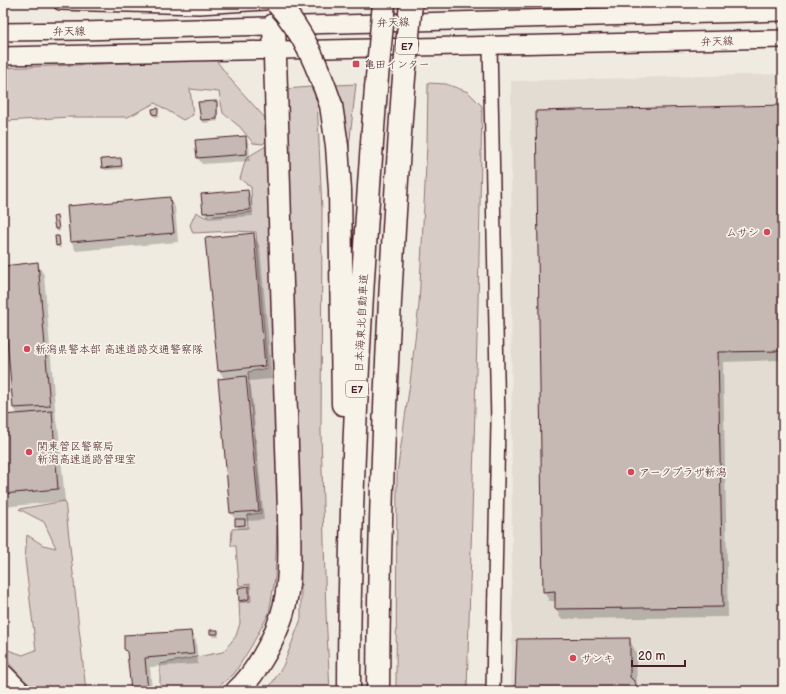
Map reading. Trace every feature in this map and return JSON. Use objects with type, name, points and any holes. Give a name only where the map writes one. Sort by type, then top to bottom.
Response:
[{"type":"highway","points":[[277,3],[288,15],[307,43],[321,74],[331,105],[337,146],[340,190],[342,360],[349,603]]},
{"type":"highway","name":"日本海東北自動車道","points":[[349,691],[349,603],[358,369],[366,222],[384,3]]},
{"type":"highway","name":"E7","points":[[409,89],[411,3]]},
{"type":"highway","points":[[378,691],[381,507],[386,368],[409,89],[422,3]]},
{"type":"highway","points":[[237,691],[259,664],[272,641],[283,614],[288,584],[290,549],[276,50],[274,25]]},
{"type":"highway","points":[[3,676],[18,691]]},
{"type":"street","points":[[60,3],[199,6],[265,3]]},
{"type":"street","name":"弁天線","points":[[3,32],[274,25],[665,9],[783,12]]},
{"type":"street","name":"弁天線","points":[[3,56],[783,39]]},
{"type":"street","points":[[490,45],[498,424],[493,691]]},
{"type":"shaded area","points":[[216,60],[231,80],[265,118],[273,134],[263,144],[253,143],[240,127],[223,113],[219,92],[190,89],[193,115],[183,120],[155,103],[128,117],[70,117],[6,121],[3,124],[3,68]]},
{"type":"shaded area","name":"アークプラザ新潟","points":[[783,74],[783,691],[511,691],[511,81]]},
{"type":"shaded area","points":[[428,83],[446,84],[468,92],[482,106],[467,691],[396,691],[397,473],[410,383],[419,304],[427,145]]},
{"type":"shaded area","points":[[356,84],[347,165],[336,85]]},
{"type":"shaded area","points":[[311,87],[317,98],[322,210],[321,432],[326,614],[330,691],[267,691],[283,666],[301,619],[301,576],[297,564],[293,296],[286,89]]},
{"type":"shaded area","points":[[266,146],[274,342],[278,503],[275,578],[269,613],[234,674],[213,691],[160,691],[160,664],[223,652],[236,636],[240,623],[239,602],[251,601],[250,584],[239,586],[236,546],[231,546],[232,529],[248,528],[247,515],[261,513],[248,372],[267,368],[256,232],[233,231],[193,233],[190,225],[196,212],[205,217],[252,212],[251,187],[240,179],[246,158]]},
{"type":"shaded area","points":[[65,501],[86,691],[38,691],[23,679],[7,661],[3,655],[3,645],[5,649],[23,655],[36,650],[25,559],[27,535],[43,545],[56,548],[44,522],[19,509]]},
{"type":"building","points":[[217,101],[217,119],[201,120],[198,102]]},
{"type":"building","name":"アークプラザ新潟","points":[[783,105],[783,351],[718,352],[723,607],[555,609],[555,591],[543,592],[536,111]]},
{"type":"building","points":[[158,108],[158,114],[153,115],[152,109]]},
{"type":"building","points":[[246,136],[247,154],[197,158],[195,140]]},
{"type":"building","points":[[121,158],[122,166],[102,168],[101,159]]},
{"type":"building","points":[[248,190],[250,210],[203,213],[201,194]]},
{"type":"building","points":[[170,197],[174,233],[70,242],[67,206]]},
{"type":"building","points":[[57,216],[59,229],[55,229],[53,217]]},
{"type":"building","points":[[254,233],[265,366],[218,371],[205,238]]},
{"type":"building","points":[[55,236],[59,236],[60,245],[56,246]]},
{"type":"building","name":"新潟県警本部 高速道路交通警察隊","points":[[38,262],[50,406],[13,408],[3,292],[3,266]]},
{"type":"building","points":[[246,376],[259,511],[230,513],[218,379]]},
{"type":"building","name":"関東管区警察局 新潟高速道路管理室","points":[[52,411],[58,489],[3,494],[3,415]]},
{"type":"building","points":[[235,519],[245,519],[245,525],[235,526]]},
{"type":"building","points":[[249,586],[249,599],[239,601],[238,588]]},
{"type":"building","points":[[210,630],[218,630],[218,634],[210,634]]},
{"type":"building","points":[[191,631],[194,654],[145,658],[148,691],[131,691],[127,652],[124,649],[124,635]]},
{"type":"building","name":"サンキ","points":[[630,638],[630,677],[634,681],[639,691],[515,691],[517,639]]},
{"type":"place","name":"亀田インター","points":[[356,64]]},
{"type":"place","name":"ムサシ","points":[[767,232]]},
{"type":"place","name":"新潟県警本部 高速道路交通警察隊","points":[[27,349]]},
{"type":"place","name":"関東管区警察局 新潟高速道路管理室","points":[[29,452]]},
{"type":"place","name":"アークプラザ新潟","points":[[631,472]]},
{"type":"place","name":"サンキ","points":[[573,658]]}]
